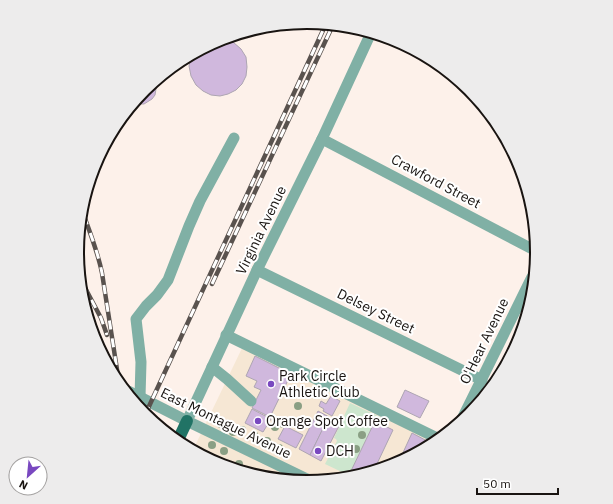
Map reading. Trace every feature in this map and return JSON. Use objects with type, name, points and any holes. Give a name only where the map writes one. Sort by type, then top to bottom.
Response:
[{"type":"main road","name":"Virginia Avenue","points":[[180,435],[187,421]]},
{"type":"street","name":"Virginia Avenue","points":[[187,421],[226,335],[322,138],[368,38]]},
{"type":"street","points":[[140,397],[141,362],[136,319],[168,280],[200,201],[234,138]]},
{"type":"street","name":"Crawford Street","points":[[322,138],[530,248]]},
{"type":"street","name":"Delsey Street","points":[[257,270],[482,380]]},
{"type":"street","name":"O'Hear Avenue","points":[[470,403],[527,287]]},
{"type":"street","points":[[226,335],[431,436]]},
{"type":"street","points":[[212,367],[251,402]]},
{"type":"street","name":"East Montague Avenue","points":[[136,395],[299,475]]},
{"type":"shaded area","points":[[244,344],[432,436],[405,452],[378,463],[350,471],[321,475],[292,475],[263,471],[221,458],[195,445]]},
{"type":"green space","points":[[350,403],[384,419],[382,425],[375,421],[351,471],[342,472],[325,464],[337,441],[334,438]]},
{"type":"building","points":[[233,42],[241,49],[246,57],[247,67],[246,76],[242,84],[236,90],[220,96],[211,95],[196,85],[191,76],[190,62],[195,59]]},
{"type":"building","points":[[156,87],[155,95],[144,104],[140,104]]},
{"type":"building","name":"Park Circle Athletic Club","points":[[255,356],[291,374],[270,417],[252,408],[261,390],[254,387],[257,381],[246,376]]},
{"type":"building","points":[[405,390],[429,401],[420,418],[397,407]]},
{"type":"building","points":[[331,396],[340,401],[332,416],[323,411],[324,409],[319,406],[321,401],[326,404]]},
{"type":"building","name":"Orange Spot Coffee","points":[[252,409],[271,419],[263,432],[245,423]]},
{"type":"building","points":[[318,411],[329,417],[310,455],[299,449]]},
{"type":"building","points":[[327,420],[339,426],[321,461],[310,455]]},
{"type":"building","points":[[375,421],[393,430],[377,463],[351,471]]},
{"type":"building","points":[[285,426],[303,435],[296,448],[278,439]]},
{"type":"building","points":[[412,433],[425,440],[418,445],[403,453]]},
{"type":"railway","points":[[148,409],[323,29]]},
{"type":"railway","points":[[212,284],[330,30]]},
{"type":"railway","points":[[86,220],[102,273],[117,369]]},
{"type":"railway","points":[[87,292],[101,318],[107,335]]},
{"type":"place","name":"Park Circle Athletic Club","points":[[271,384]]},
{"type":"place","name":"Orange Spot Coffee","points":[[258,421]]},
{"type":"place","name":"DCH","points":[[318,451]]}]
